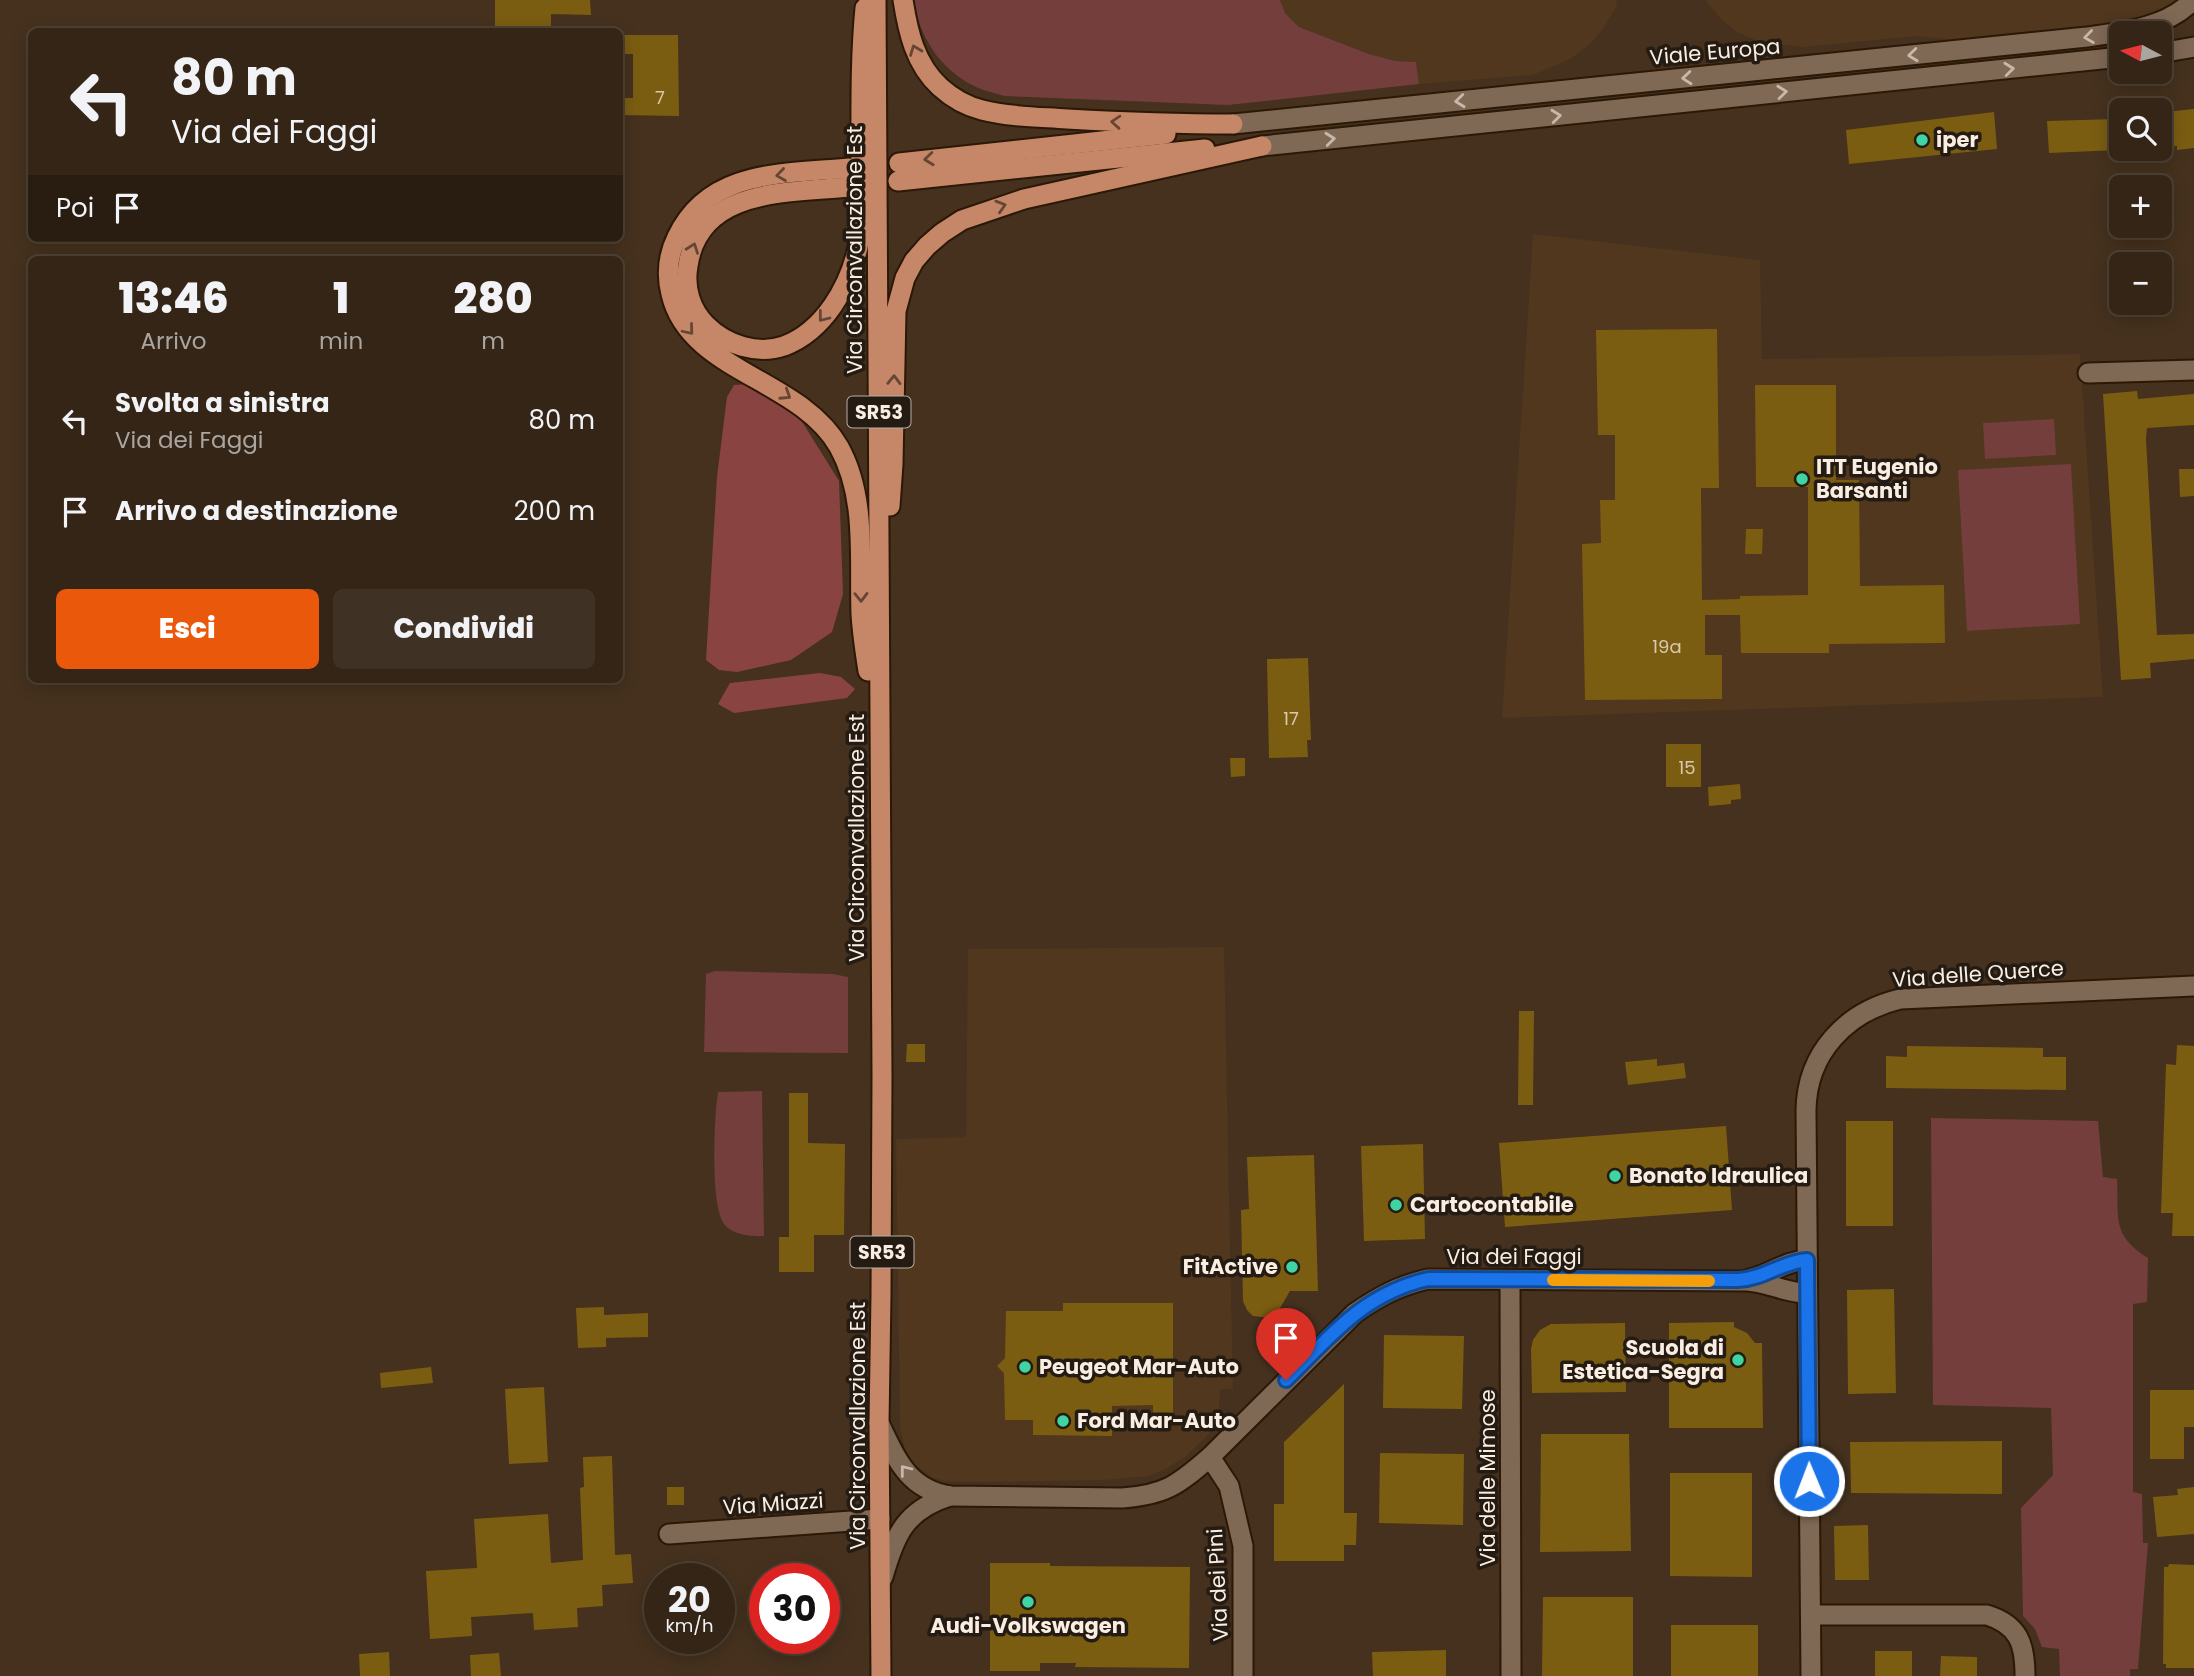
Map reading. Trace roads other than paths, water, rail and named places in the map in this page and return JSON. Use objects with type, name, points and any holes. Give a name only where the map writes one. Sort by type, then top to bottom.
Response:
[{"type":"main road","points":[[866,0],[862,60],[860,233],[856,255],[840,292],[814,328],[804,336],[776,349],[762,350],[740,346],[719,336],[707,326],[693,306],[687,276],[691,250],[710,220],[731,206],[756,197],[848,177],[792,174],[739,182],[709,197],[690,216],[675,241],[669,262],[669,285],[678,316],[692,335],[727,361],[802,407],[830,434],[840,449],[856,502],[860,538],[861,617],[869,677],[879,712]]},
{"type":"main road","name":"Via Circonvallazione Est","points":[[876,0],[882,1076],[879,1423],[881,1676]]},
{"type":"main road","points":[[903,0],[913,46],[925,70],[946,92],[973,107],[1026,116],[1146,124],[1233,124]]},
{"type":"main road","points":[[1233,124],[899,172],[1262,146]]},
{"type":"main road","points":[[878,619],[893,464],[896,312],[905,278],[919,253],[934,238],[952,226],[998,207],[1262,146]]},
{"type":"street","name":"Viale Europa","points":[[1233,124],[2087,37],[2158,22],[2178,13],[2193,0]]},
{"type":"street","points":[[2172,52],[2194,49]]},
{"type":"street","points":[[1262,146],[2109,58]]},
{"type":"street","points":[[2088,373],[2194,370]]},
{"type":"street","name":"Via delle Querce","points":[[1811,1676],[1806,1110],[1808,1080],[1817,1060],[1856,1017],[1881,1004],[1908,998],[2194,986]]},
{"type":"street","name":"Via dei Faggi","points":[[879,1423],[905,1472],[923,1488],[937,1494],[1146,1496],[1166,1491],[1187,1478],[1355,1313],[1378,1297],[1403,1285],[1428,1279],[1738,1280],[1757,1278],[1789,1263],[1807,1260]]},
{"type":"street","name":"Via delle Mimose","points":[[1510,1280],[1511,1676]]},
{"type":"street","name":"Via dei Faggi","points":[[1738,1280],[1807,1293]]},
{"type":"street","name":"Via dei Pini","points":[[1210,1457],[1228,1486],[1243,1546],[1243,1676]]},
{"type":"street","name":"Via dei Faggi","points":[[880,1585],[895,1539],[906,1522],[923,1507],[950,1496]]},
{"type":"street","name":"Via Miazzi","points":[[669,1534],[880,1519]]},
{"type":"street","points":[[1811,1615],[1987,1615],[2010,1625],[2017,1635],[2024,1649],[2025,1676]]},
{"type":"place","name":"iper","points":[[1922,140]]},
{"type":"place","name":"ITT Eugenio Barsanti","points":[[1802,479]]},
{"type":"place","name":"Bonato Idraulica","points":[[1615,1176]]},
{"type":"place","name":"Cartocontabile","points":[[1396,1205]]},
{"type":"place","name":"FitActive","points":[[1292,1267]]},
{"type":"place","name":"Scuola di Estetica-Segra","points":[[1738,1360]]},
{"type":"place","name":"Peugeot Mar-Auto","points":[[1025,1367]]},
{"type":"place","name":"Ford Mar-Auto","points":[[1063,1421]]},
{"type":"place","name":"Audi-Volkswagen","points":[[1028,1602]]}]
